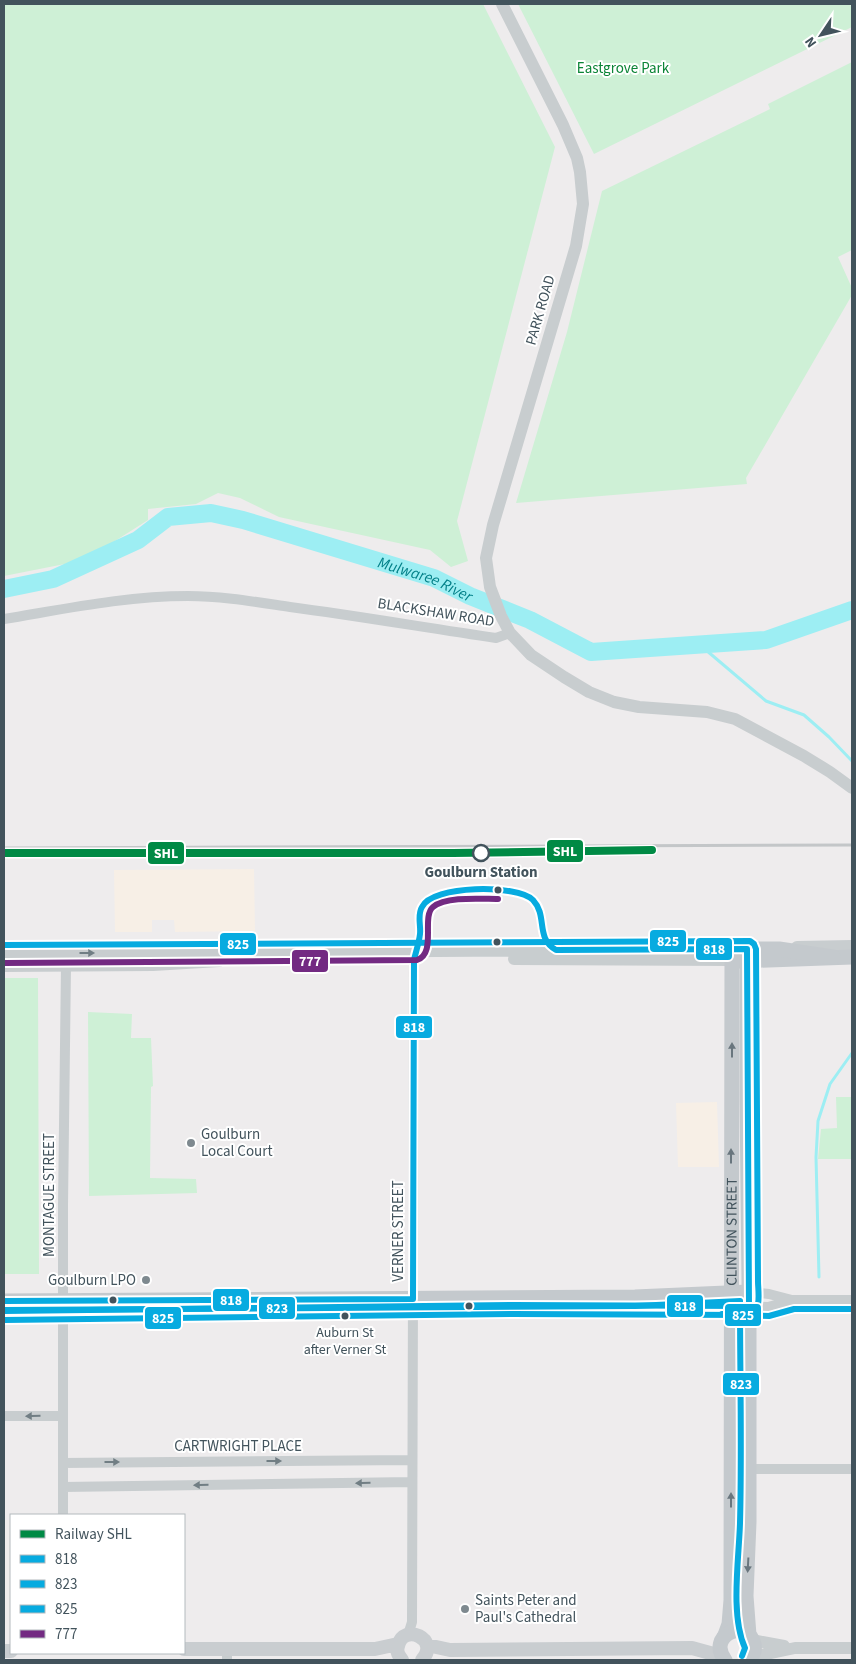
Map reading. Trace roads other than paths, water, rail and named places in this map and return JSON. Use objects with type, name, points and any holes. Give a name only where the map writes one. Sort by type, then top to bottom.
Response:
[{"type":"main road","points":[[740,955],[779,949],[833,956]]},
{"type":"main road","points":[[740,955],[852,957]]},
{"type":"main road","name":"CLINTON STREET","points":[[723,1658],[720,1646],[729,1624],[731,1600],[732,1299],[739,1099],[740,955]]},
{"type":"main road","name":"CLINTON STREET","points":[[739,1099],[749,1299],[749,1522],[746,1596],[750,1637],[754,1646],[750,1659]]},
{"type":"main road","points":[[4,1311],[64,1306],[413,1302],[635,1304],[749,1299]]},
{"type":"main road","points":[[4,1302],[64,1306]]},
{"type":"main road","points":[[692,1648],[737,1630],[750,1637]]},
{"type":"main road","points":[[185,1649],[227,1654],[412,1646],[450,1650],[692,1648],[723,1658]]},
{"type":"street","name":"PARK ROAD","points":[[502,4],[571,142],[580,172],[583,204],[576,246],[490,536],[486,558],[490,587],[510,633]]},
{"type":"street","name":"BLACKSHAW ROAD","points":[[4,619],[122,600],[191,596],[351,615],[496,638],[510,633],[531,654],[564,677],[603,698],[626,705],[707,712],[735,719],[804,756],[852,788]]},
{"type":"street","points":[[779,949],[852,946]]},
{"type":"street","points":[[104,947],[124,953]]},
{"type":"street","points":[[4,955],[124,953],[740,955]]},
{"type":"street","points":[[4,955],[16,959],[60,960],[66,965]]},
{"type":"street","points":[[4,966],[153,965],[227,961],[740,955]]},
{"type":"street","name":"VERNER STREET","points":[[412,1646],[414,960]]},
{"type":"street","name":"MONTAGUE STREET","points":[[63,1514],[62,1416],[66,965]]},
{"type":"street","points":[[749,1299],[768,1307],[793,1300],[852,1300]]},
{"type":"street","points":[[4,1416],[62,1416]]},
{"type":"street","name":"CARTWRIGHT PLACE","points":[[63,1463],[412,1460]]},
{"type":"street","points":[[749,1469],[852,1469]]},
{"type":"street","points":[[63,1487],[412,1482]]},
{"type":"street","points":[[750,1637],[795,1648],[852,1648]]},
{"type":"street","points":[[750,1659],[795,1648]]},
{"type":"waterway","name":"Mulwaree River","points":[[4,589],[53,579],[138,540],[168,517],[211,513],[243,520],[434,578],[470,596],[530,620],[591,652],[766,640],[852,610]]},
{"type":"waterway","points":[[700,645],[766,701],[804,715],[852,761]]},
{"type":"waterway","points":[[819,1277],[816,1157],[818,1121],[830,1084],[852,1053]]},
{"type":"railway","points":[[4,848],[852,845]]},
{"type":"rail line","name":"SHL","points":[[4,853],[453,853],[652,850]]},
{"type":"place","name":"Goulburn Station","points":[[481,853]]},
{"type":"place","name":"Goulburn Local Court","points":[[191,1143]]},
{"type":"place","name":"Goulburn LPO","points":[[146,1280]]},
{"type":"place","name":"Auburn St after Verner St","points":[[345,1316]]},
{"type":"place","name":"Saints Peter and Paul's Cathedral","points":[[465,1609]]},
{"type":"park label","name":"Eastgrove Park","points":[[623,68]]}]
